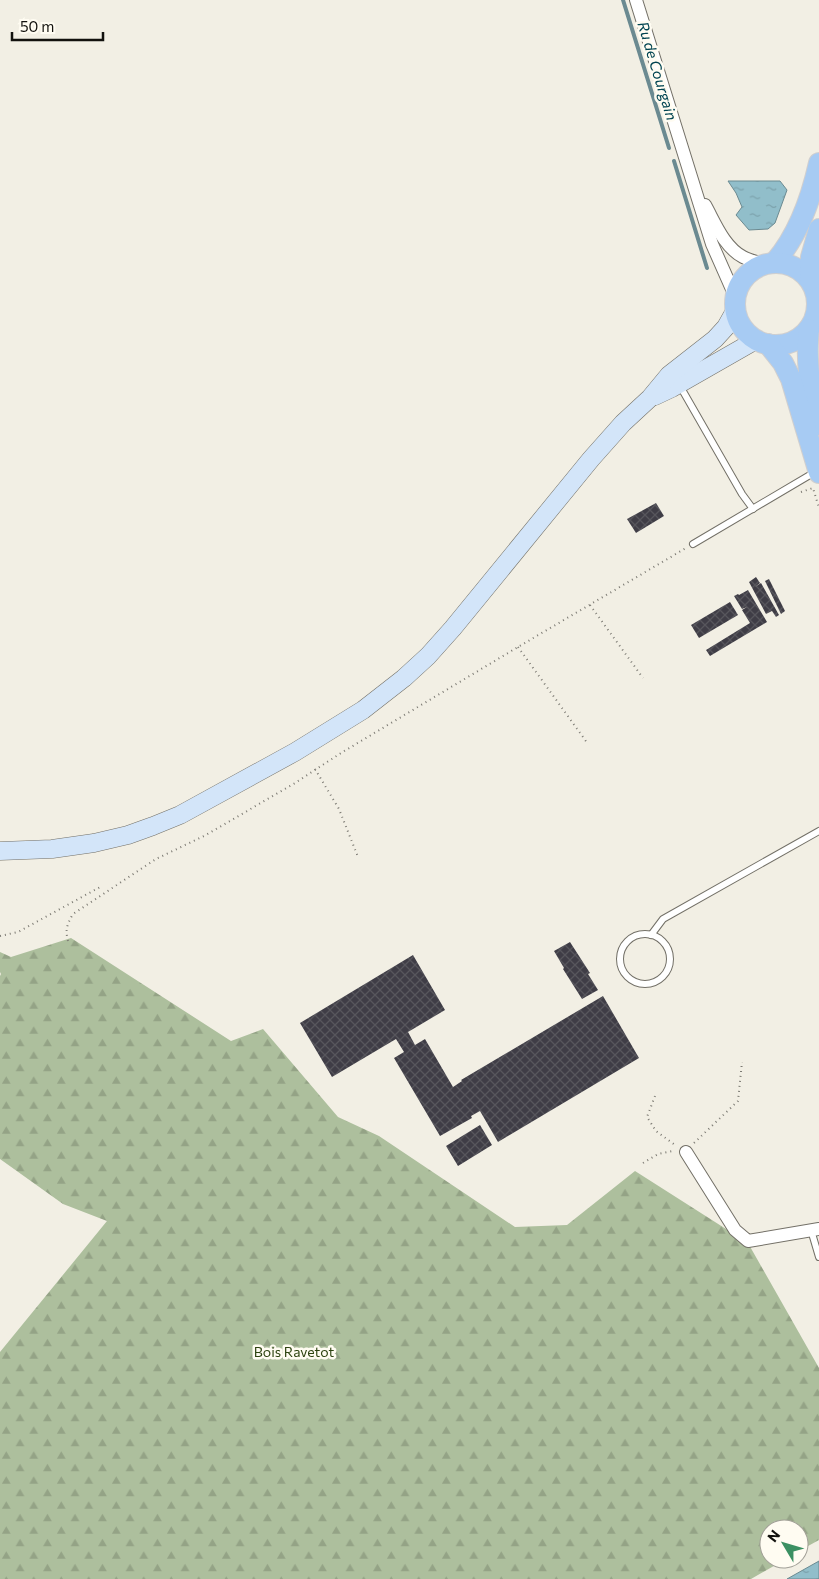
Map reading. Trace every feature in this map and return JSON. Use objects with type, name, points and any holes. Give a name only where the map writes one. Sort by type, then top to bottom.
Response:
[{"type":"main road","points":[[0,852],[52,850],[94,843],[128,835],[180,815],[287,757],[363,710],[404,678],[428,656],[453,628],[591,459],[623,423],[650,398],[669,374],[715,339],[726,327],[735,304],[740,283],[746,275],[754,269],[769,263],[792,239],[814,186],[819,163]]},
{"type":"main road","points":[[810,280],[811,257],[819,228]]},
{"type":"main road","points":[[650,398],[762,342],[779,345],[790,342],[801,337],[809,329],[817,311],[818,300],[810,280],[801,270],[788,264],[769,263]]},
{"type":"main road","points":[[735,304],[739,323],[747,333],[762,342],[783,363],[791,379],[819,472]]},
{"type":"main road","points":[[809,329],[807,346],[808,371],[819,425]]},
{"type":"street","points":[[636,0],[712,244],[735,304]]},
{"type":"street","points":[[694,186],[726,242],[732,249],[743,257],[769,263]]},
{"type":"street","points":[[686,1152],[735,1230],[748,1241],[815,1230]]},
{"type":"lane","points":[[678,384],[742,494],[753,509]]},
{"type":"lane","points":[[693,544],[819,472]]},
{"type":"lane","points":[[651,934],[665,944],[670,960],[664,976],[649,984],[640,984],[626,976],[622,970],[620,954],[628,940],[635,936],[651,934],[663,920],[819,831]]},
{"type":"lane","points":[[815,1230],[819,1256]]},
{"type":"path","points":[[800,491],[813,488],[819,508]]},
{"type":"path","points":[[68,941],[66,932],[73,914],[156,860],[214,830],[295,783],[315,769],[518,647],[693,544]]},
{"type":"path","points":[[590,605],[643,678]]},
{"type":"path","points":[[518,647],[588,744]]},
{"type":"path","points":[[315,769],[339,809],[358,857]]},
{"type":"path","points":[[0,936],[18,932],[102,886]]},
{"type":"path","points":[[643,1163],[658,1154],[672,1151],[686,1152],[738,1101],[742,1062]]},
{"type":"path","points":[[655,1096],[647,1117],[656,1130],[686,1152]]},
{"type":"green space","name":"Bois Ravetot","points":[[71,938],[231,1041],[263,1029],[338,1117],[379,1136],[515,1227],[567,1225],[635,1171],[748,1243],[819,1368],[819,1540],[809,1546],[809,1519],[759,1519],[759,1569],[768,1569],[751,1579],[0,1579],[0,1352],[107,1221],[63,1204],[0,1159],[0,952],[11,957]]},
{"type":"water","points":[[728,181],[780,181],[787,190],[775,223],[768,229],[749,230],[736,215],[742,207]]},
{"type":"water","points":[[819,1561],[819,1579],[787,1579],[805,1569],[809,1569],[809,1567]]},
{"type":"building","points":[[656,503],[664,516],[636,533],[627,519]]},
{"type":"building","points":[[756,577],[760,583],[755,587],[761,583],[779,615],[776,617],[772,611],[766,614],[749,582]]},
{"type":"building","points":[[769,579],[785,611],[781,614],[765,581]]},
{"type":"building","points":[[748,590],[767,622],[710,656],[706,650],[750,623],[742,610],[747,607],[742,609],[734,596]]},
{"type":"building","points":[[730,602],[738,615],[699,638],[691,625]]},
{"type":"building","points":[[570,942],[590,973],[588,974],[598,990],[582,999],[554,951]]},
{"type":"building","points":[[413,955],[445,1010],[408,1032],[415,1045],[425,1039],[453,1087],[461,1080],[603,996],[639,1058],[498,1142],[480,1111],[471,1116],[472,1118],[440,1136],[394,1058],[404,1052],[396,1039],[332,1077],[300,1023]]},
{"type":"building","points":[[480,1125],[492,1145],[458,1166],[446,1146]]},
{"type":"waterway","name":"Ru de Courgain","points":[[623,0],[669,148]]},
{"type":"waterway","name":"Ru de Courgain","points":[[674,161],[707,268]]}]
